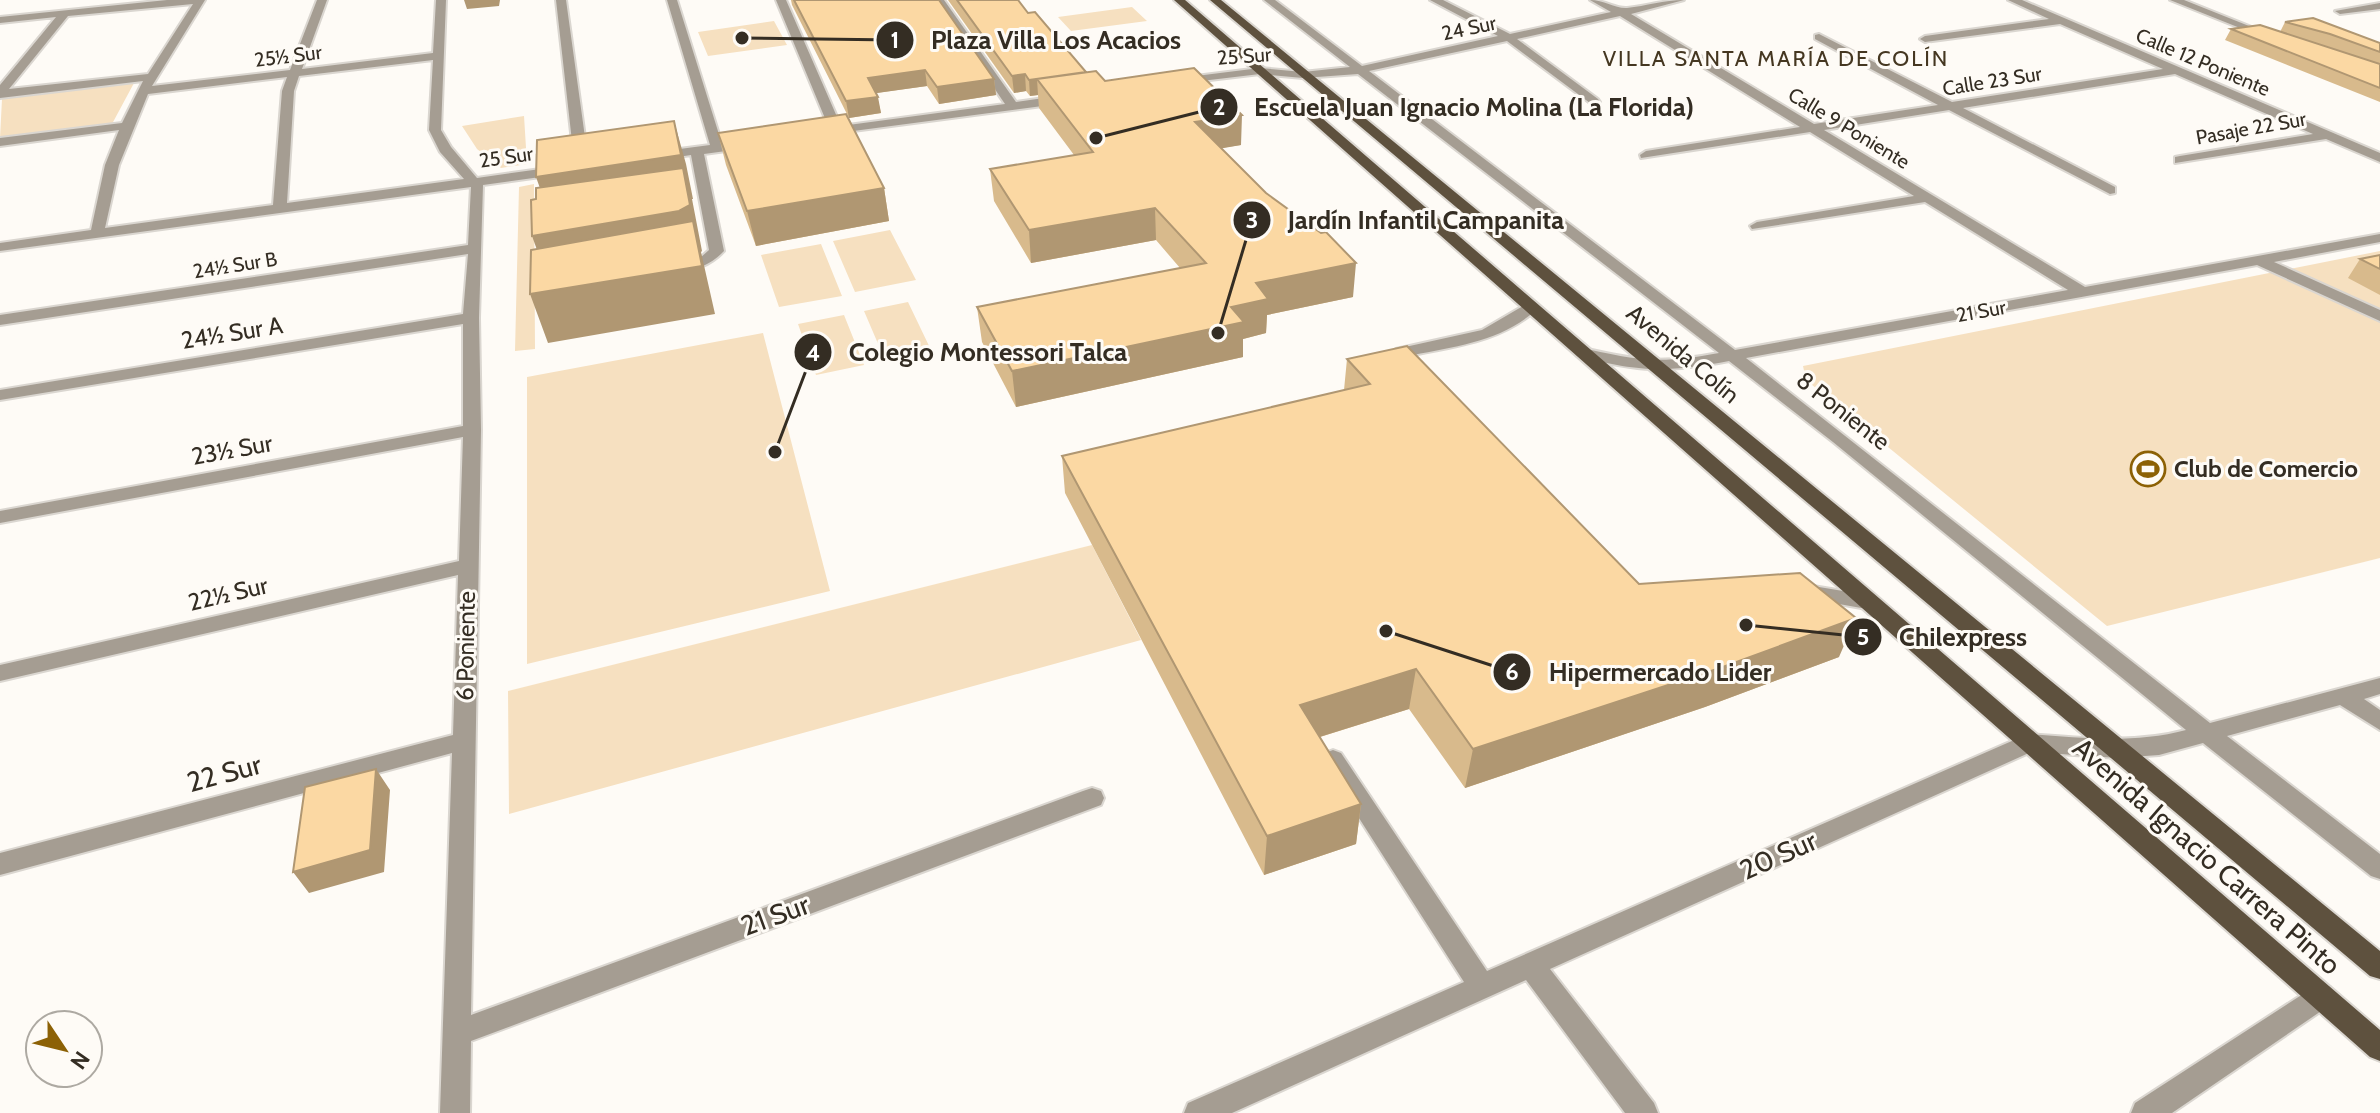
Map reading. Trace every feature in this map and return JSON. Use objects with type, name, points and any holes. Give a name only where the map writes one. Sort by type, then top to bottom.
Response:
[{"type":"main road","points":[[1179,0],[2029,743]]},
{"type":"main road","name":"Avenida Colín","points":[[1215,0],[2117,749]]},
{"type":"main road","name":"Avenida Ignacio Carrera Pinto","points":[[2029,743],[2380,1048]]},
{"type":"main road","name":"Avenida Ignacio Carrera Pinto","points":[[2117,749],[2380,967]]},
{"type":"street","points":[[0,10],[105,0]]},
{"type":"street","points":[[0,20],[199,0]]},
{"type":"street","points":[[98,234],[112,162],[124,126],[150,77],[199,0]]},
{"type":"street","points":[[280,208],[285,110],[292,73],[322,0]]},
{"type":"street","points":[[441,0],[435,130],[445,149],[475,181]]},
{"type":"street","name":"25 Sur","points":[[0,247],[589,166],[561,0]]},
{"type":"street","points":[[672,0],[717,148]]},
{"type":"street","points":[[781,0],[837,131]]},
{"type":"street","points":[[939,0],[1013,106]]},
{"type":"street","name":"8 Poniente","points":[[1269,0],[1893,481],[2009,578],[2380,868]]},
{"type":"street","points":[[1435,0],[1508,37],[1594,102]]},
{"type":"street","name":"Calle 9 Poniente","points":[[1595,0],[1622,13],[2082,292]]},
{"type":"street","name":"24 Sur","points":[[1303,75],[1360,70],[1679,0]]},
{"type":"street","name":"Calle 12 Poniente","points":[[2013,0],[2380,158]]},
{"type":"street","points":[[2175,0],[2285,42]]},
{"type":"street","points":[[2340,11],[2380,6]]},
{"type":"street","points":[[0,94],[65,13]]},
{"type":"street","points":[[1925,39],[2061,21]]},
{"type":"street","points":[[1819,37],[2110,190]]},
{"type":"street","name":"25½ Sur","points":[[142,91],[437,56]]},
{"type":"street","name":"Calle 23 Sur","points":[[1646,155],[2177,70]]},
{"type":"street","name":"25 Sur","points":[[1163,85],[1260,71],[1303,75]]},
{"type":"street","points":[[0,94],[150,77]]},
{"type":"street","points":[[807,135],[1073,98]]},
{"type":"street","points":[[0,142],[124,126]]},
{"type":"street","name":"Pasaje 22 Sur","points":[[2180,160],[2328,135]]},
{"type":"street","points":[[640,159],[762,142]]},
{"type":"street","points":[[668,269],[697,264],[715,254],[700,205],[697,151]]},
{"type":"street","name":"6 Poniente","points":[[455,1113],[472,430],[471,318],[479,188],[475,181]]},
{"type":"street","points":[[1757,226],[1926,198]]},
{"type":"street","points":[[2372,240],[2380,248]]},
{"type":"street","name":"21 Sur","points":[[1583,353],[1623,364],[1659,368],[2372,240]]},
{"type":"street","name":"24½ Sur B","points":[[0,320],[476,248]]},
{"type":"street","points":[[2258,260],[2380,316]]},
{"type":"street","points":[[1424,375],[1402,352],[1501,327],[1516,320],[1530,307]]},
{"type":"street","name":"24½ Sur A","points":[[0,395],[471,318]]},
{"type":"street","name":"23½ Sur","points":[[0,517],[472,430]]},
{"type":"street","name":"22½ Sur","points":[[0,673],[467,566]]},
{"type":"street","points":[[1788,589],[1867,602]]},
{"type":"street","name":"20 Sur","points":[[1199,1113],[2029,743],[2117,749],[2159,746],[2380,686]]},
{"type":"street","points":[[2343,696],[2380,721]]},
{"type":"street","name":"22 Sur","points":[[0,864],[464,741]]},
{"type":"street","points":[[1326,749],[1483,988]]},
{"type":"street","name":"21 Sur","points":[[457,1033],[1092,798]]},
{"type":"street","points":[[1532,967],[1643,1113]]},
{"type":"street","points":[[2146,1113],[2320,996]]},
{"type":"shaded area","points":[[1132,7],[1147,21],[1071,31],[1058,17]]},
{"type":"shaded area","points":[[774,21],[787,45],[708,56],[698,32]]},
{"type":"shaded area","points":[[134,83],[112,124],[0,138],[2,99]]},
{"type":"shaded area","points":[[524,116],[527,164],[501,168],[477,149],[462,126]]},
{"type":"shaded area","points":[[534,184],[535,349],[515,351],[519,187]]},
{"type":"shaded area","points":[[890,230],[916,280],[855,292],[833,241]]},
{"type":"shaded area","points":[[821,244],[842,296],[779,307],[761,255]]},
{"type":"shaded area","name":"Club de Comercio","points":[[2380,251],[2380,558],[2107,626],[1806,380],[1803,366]]},
{"type":"shaded area","points":[[908,302],[931,350],[885,360],[864,311]]},
{"type":"shaded area","points":[[844,315],[864,365],[816,375],[798,324]]},
{"type":"shaded area","points":[[763,333],[830,591],[527,664],[527,377]]},
{"type":"shaded area","points":[[1092,545],[1141,640],[509,814],[508,691]]},
{"type":"building","points":[[794,0],[939,0],[994,79],[937,87],[925,70],[868,78],[878,97],[846,101]]},
{"type":"building","points":[[957,0],[1018,0],[1028,13],[1035,12],[1086,72],[1029,80],[1025,74],[1012,76]]},
{"type":"building","points":[[2313,18],[2380,43],[2380,52],[2285,22]]},
{"type":"building","points":[[2260,25],[2380,64],[2380,88],[2231,29]]},
{"type":"building","points":[[1194,68],[1242,115],[1195,122],[1266,193],[1321,233],[1326,232],[1356,263],[1256,283],[1268,299],[1231,307],[1244,322],[1012,371],[977,307],[1206,263],[1155,208],[1029,230],[990,169],[1093,152],[1037,79],[1096,71],[1105,81]]},
{"type":"building","points":[[846,114],[884,188],[747,211],[718,133]]},
{"type":"building","points":[[674,121],[681,155],[536,177],[537,140]]},
{"type":"building","points":[[683,168],[690,205],[679,211],[532,236],[531,200],[536,199],[536,188]]},
{"type":"building","points":[[693,221],[702,266],[530,294],[531,250]]},
{"type":"building","points":[[2380,255],[2380,269],[2360,259]]},
{"type":"building","points":[[1407,346],[1639,584],[1800,573],[1856,618],[1720,668],[1473,749],[1416,669],[1300,705],[1361,804],[1267,836],[1062,456],[1370,384],[1347,359]]},
{"type":"building","points":[[376,769],[370,850],[293,872],[305,787]]},
{"type":"place","name":"Plaza Villa Los Acacios","points":[[742,38]]},
{"type":"place","name":"Escuela Juan Ignacio Molina (La Florida)","points":[[1096,138]]},
{"type":"place","name":"Jardín Infantil Campanita","points":[[1218,333]]},
{"type":"place","name":"Colegio Montessori Talca","points":[[775,452]]},
{"type":"place","name":"Club de Comercio","points":[[2148,469]]},
{"type":"place","name":"Chilexpress","points":[[1746,625]]},
{"type":"place","name":"Hipermercado Lider","points":[[1386,631]]},
{"type":"district","name":"VILLA SANTA MARÍA DE COLÍN","points":[[1776,58]]}]
